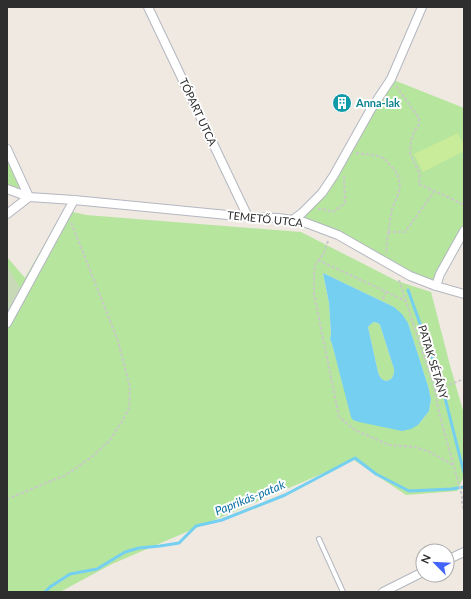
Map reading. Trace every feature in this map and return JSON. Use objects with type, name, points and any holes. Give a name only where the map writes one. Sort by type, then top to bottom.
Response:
[{"type":"street","name":"TÓPART UTCA","points":[[148,7],[248,217]]},
{"type":"street","points":[[294,219],[302,214],[322,193],[334,175],[371,109],[390,79],[422,7]]},
{"type":"street","points":[[7,149],[29,197],[7,214]]},
{"type":"street","name":"TEMETŐ UTCA","points":[[7,189],[29,197],[248,217],[294,219],[332,232],[410,276],[436,286],[464,294]]},
{"type":"street","points":[[7,323],[74,200]]},
{"type":"street","points":[[436,286],[440,274],[464,231]]},
{"type":"street","points":[[383,592],[415,576]]},
{"type":"lane","points":[[319,539],[343,592]]},
{"type":"path","points":[[390,79],[419,118],[419,124],[411,141],[410,154],[420,174],[419,184],[452,198],[464,205]]},
{"type":"path","points":[[346,152],[373,155],[384,158],[397,173],[400,183],[399,192],[392,209],[388,232],[387,252]]},
{"type":"path","points":[[302,214],[322,208],[333,212],[345,203],[345,170]]},
{"type":"path","points":[[388,232],[405,232],[435,192]]},
{"type":"path","points":[[7,499],[66,475],[93,456],[110,440],[129,408],[130,388],[118,341],[67,212]]},
{"type":"path","points":[[332,232],[324,253],[315,265],[314,294],[339,417],[355,430],[389,445],[415,447],[430,452],[453,465]]},
{"type":"path","points":[[318,260],[406,301]]},
{"type":"path","name":"PATAK SÉTÁNY","points":[[394,267],[435,390],[439,412],[462,496],[464,510]]},
{"type":"path","points":[[383,299],[386,292]]},
{"type":"path","points":[[435,390],[464,379]]},
{"type":"green space","points":[[391,79],[464,108],[464,231],[436,286],[301,221],[302,213],[322,193]]},
{"type":"green space","points":[[458,133],[464,145],[464,151],[423,172],[414,154]]},
{"type":"green space","points":[[7,148],[27,188],[19,193],[7,184]]},
{"type":"green space","points":[[64,210],[86,215],[301,232],[397,281],[431,292],[464,414],[464,476],[457,491],[406,495],[354,460],[112,564],[60,592],[7,592],[7,257],[25,278]],"holes":[[[323,273],[394,307],[408,323],[431,399],[429,411],[418,425],[371,424],[353,420],[330,339],[329,303]]]},
{"type":"green space","points":[[7,266],[22,292],[7,319]]},
{"type":"green space","points":[[374,322],[380,325],[394,369],[392,377],[388,381],[382,379],[378,372],[368,327]]},
{"type":"water","points":[[323,273],[394,307],[402,314],[408,323],[431,399],[429,411],[418,425],[411,429],[402,431],[353,420],[330,339],[329,303]],"holes":[[[374,322],[380,325],[394,369],[394,373],[388,381],[382,379],[378,372],[368,327]]]},
{"type":"waterway","points":[[408,290],[441,382],[464,473]]},
{"type":"waterway","name":"Paprikás-patak","points":[[45,592],[70,574],[97,569],[125,552],[139,548],[179,543],[196,526],[222,520],[285,495],[355,458],[376,474],[409,491],[464,487]]},
{"type":"place","name":"Anna-lak","points":[[342,103]]}]
